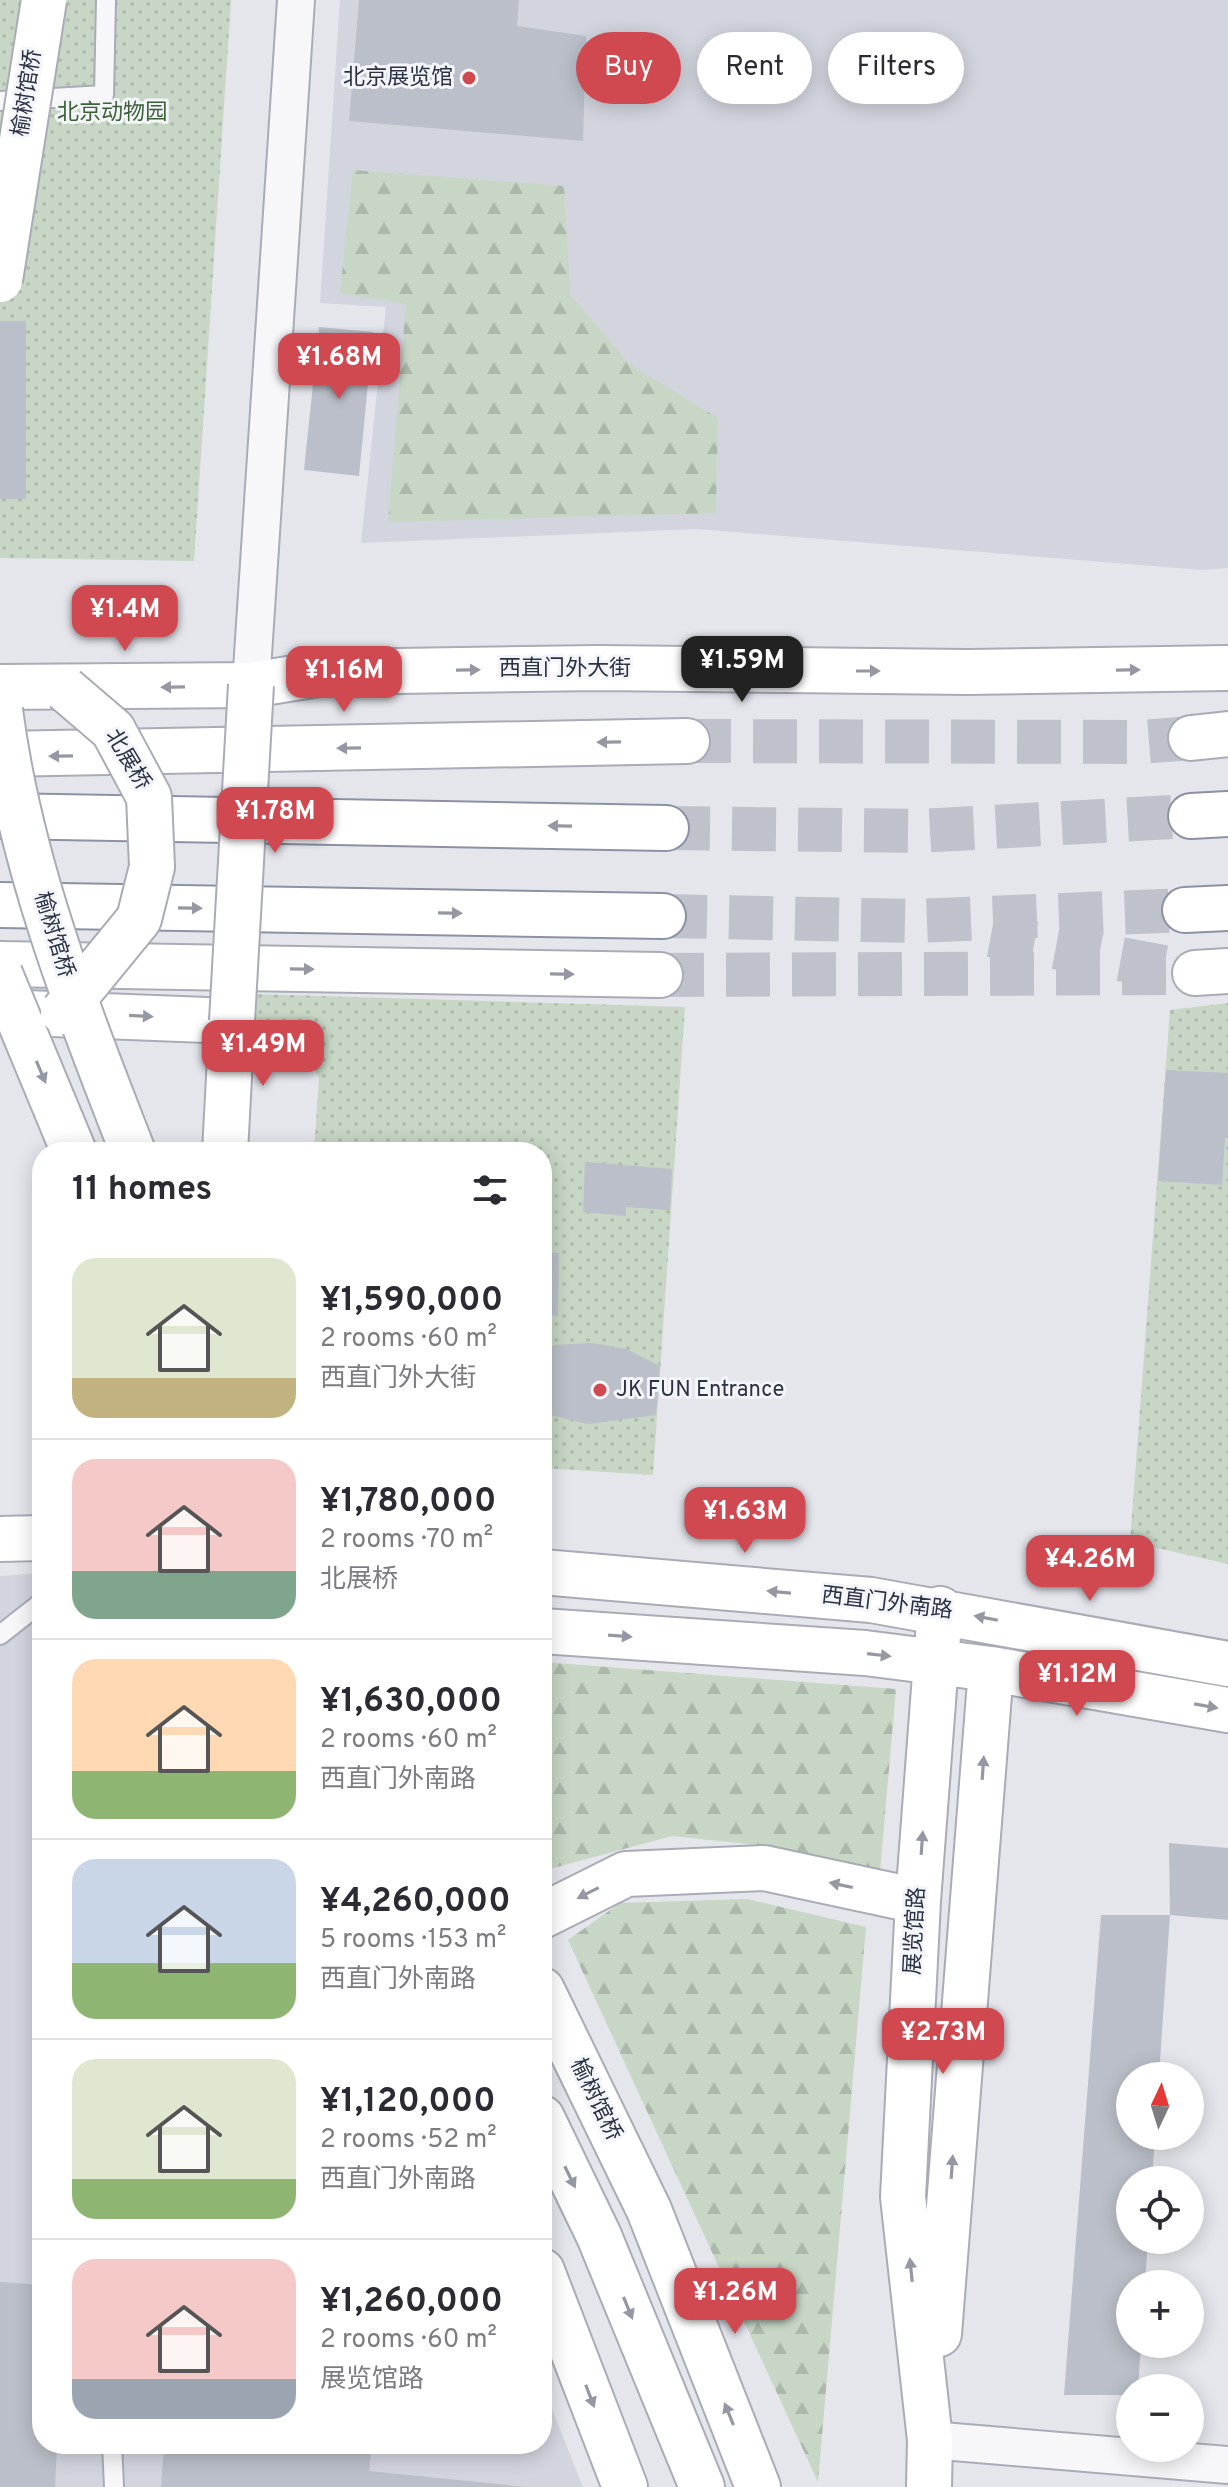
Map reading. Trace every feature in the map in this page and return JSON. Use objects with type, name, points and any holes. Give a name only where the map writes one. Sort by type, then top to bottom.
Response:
[{"type":"main road","name":"榆树馆桥","points":[[0,280],[44,0]]},
{"type":"main road","name":"西直门外大街","points":[[0,687],[65,689],[251,685],[331,672],[535,669],[968,672],[1228,668]]},
{"type":"main road","points":[[226,1142],[251,685]]},
{"type":"main road","name":"北展桥","points":[[63,1012],[139,919],[152,867],[149,797],[113,730],[65,689]]},
{"type":"main road","name":"榆树馆桥","points":[[0,710],[9,779],[58,959],[129,1142]]},
{"type":"main road","points":[[0,754],[687,741]]},
{"type":"main road","points":[[0,816],[666,828]]},
{"type":"main road","points":[[0,905],[663,916]]},
{"type":"main road","points":[[1185,910],[1228,908]]},
{"type":"main road","points":[[0,964],[660,975]]},
{"type":"main road","points":[[0,974],[70,1142]]},
{"type":"main road","points":[[0,1012],[63,1012],[232,1021]]},
{"type":"main road","points":[[63,1012],[119,1070],[146,1125],[145,1142]]},
{"type":"main road","points":[[0,1539],[32,1538]]},
{"type":"main road","name":"西直门外南路","points":[[552,1573],[871,1600],[940,1609],[1228,1664]]},
{"type":"main road","name":"展览馆路","points":[[930,2440],[903,2197],[918,1901],[940,1609]]},
{"type":"main road","points":[[552,1632],[936,1661],[1228,1710]]},
{"type":"main road","name":"展览馆路","points":[[929,2487],[930,2440],[991,1669]]},
{"type":"main road","points":[[552,1911],[626,1874],[764,1868],[918,1901]]},
{"type":"main road","name":"榆树馆桥","points":[[552,2011],[649,2210],[758,2487]]},
{"type":"main road","points":[[552,2139],[599,2236],[702,2487]]},
{"type":"main road","points":[[552,2297],[625,2487]]},
{"type":"street","points":[[251,685],[296,0]]},
{"type":"street","points":[[930,2440],[1228,2465]]},
{"type":"lane","points":[[0,101],[104,95],[106,0]]},
{"type":"lane","points":[[0,1635],[32,1610]]},
{"type":"lane","points":[[112,2454],[114,2487]]},
{"type":"shaded area","name":"北京展览馆","points":[[340,0],[1228,0],[1228,568],[1202,570],[697,529],[361,543],[386,307],[320,303]]},
{"type":"shaded area","points":[[32,1574],[32,2454],[552,2454],[552,2409],[583,2487],[0,2487],[0,1576]]},
{"type":"green space","name":"北京动物园","points":[[0,0],[231,0],[194,561],[0,558]]},
{"type":"green space","points":[[353,170],[564,186],[570,294],[629,364],[718,418],[716,513],[388,522],[406,304],[340,293]]},
{"type":"green space","points":[[255,994],[685,1007],[653,1475],[552,1469],[552,1142],[315,1142],[319,1078],[307,1059],[252,1049]]},
{"type":"green space","points":[[1228,1003],[1228,1564],[1130,1542],[1170,1010]]},
{"type":"green space","points":[[552,1663],[896,1689],[880,1871],[766,1846],[672,1836],[552,1868]]},
{"type":"green space","points":[[747,1899],[866,1927],[818,2482],[568,1940],[620,1903]]},
{"type":"building","name":"北京展览馆","points":[[359,0],[519,0],[517,26],[576,35],[576,104],[584,104],[583,141],[349,121]]},
{"type":"building","points":[[0,321],[26,321],[26,499],[0,499]]},
{"type":"building","points":[[319,327],[373,332],[359,476],[304,470]]},
{"type":"building","points":[[1166,1070],[1228,1073],[1228,1138],[1225,1138],[1222,1185],[1158,1181]]},
{"type":"building","points":[[585,1162],[672,1169],[670,1210],[626,1207],[626,1216],[583,1212]]},
{"type":"building","points":[[552,1253],[559,1253],[558,1316],[552,1316]]},
{"type":"building","name":"JK FUN Entrance","points":[[592,1343],[626,1349],[660,1366],[656,1415],[588,1424],[552,1415],[552,1346]]},
{"type":"building","points":[[1169,1843],[1228,1848],[1228,1920],[1170,1915]]},
{"type":"building","points":[[1101,1915],[1170,1915],[1160,2062],[1116,2062],[1116,2150],[1154,2150],[1153,2166],[1116,2166],[1116,2254],[1147,2254],[1146,2270],[1116,2270],[1116,2358],[1140,2358],[1139,2374],[1116,2374],[1116,2395],[1064,2395]]},
{"type":"building","points":[[0,2282],[32,2284],[32,2454],[57,2454],[55,2487],[0,2487]]},
{"type":"building","points":[[163,2454],[371,2454],[369,2471],[526,2487],[161,2487]]},
{"type":"tunnel","points":[[687,741],[1142,742],[1191,738]]},
{"type":"tunnel","points":[[666,828],[919,831],[1191,816]]},
{"type":"tunnel","points":[[663,916],[914,921],[1185,910]]},
{"type":"tunnel","points":[[991,935],[1195,973]]},
{"type":"tunnel","points":[[660,975],[1195,973]]},
{"type":"place","name":"北京展览馆","points":[[469,78]]},
{"type":"place","name":"JK FUN Entrance","points":[[600,1390]]}]
